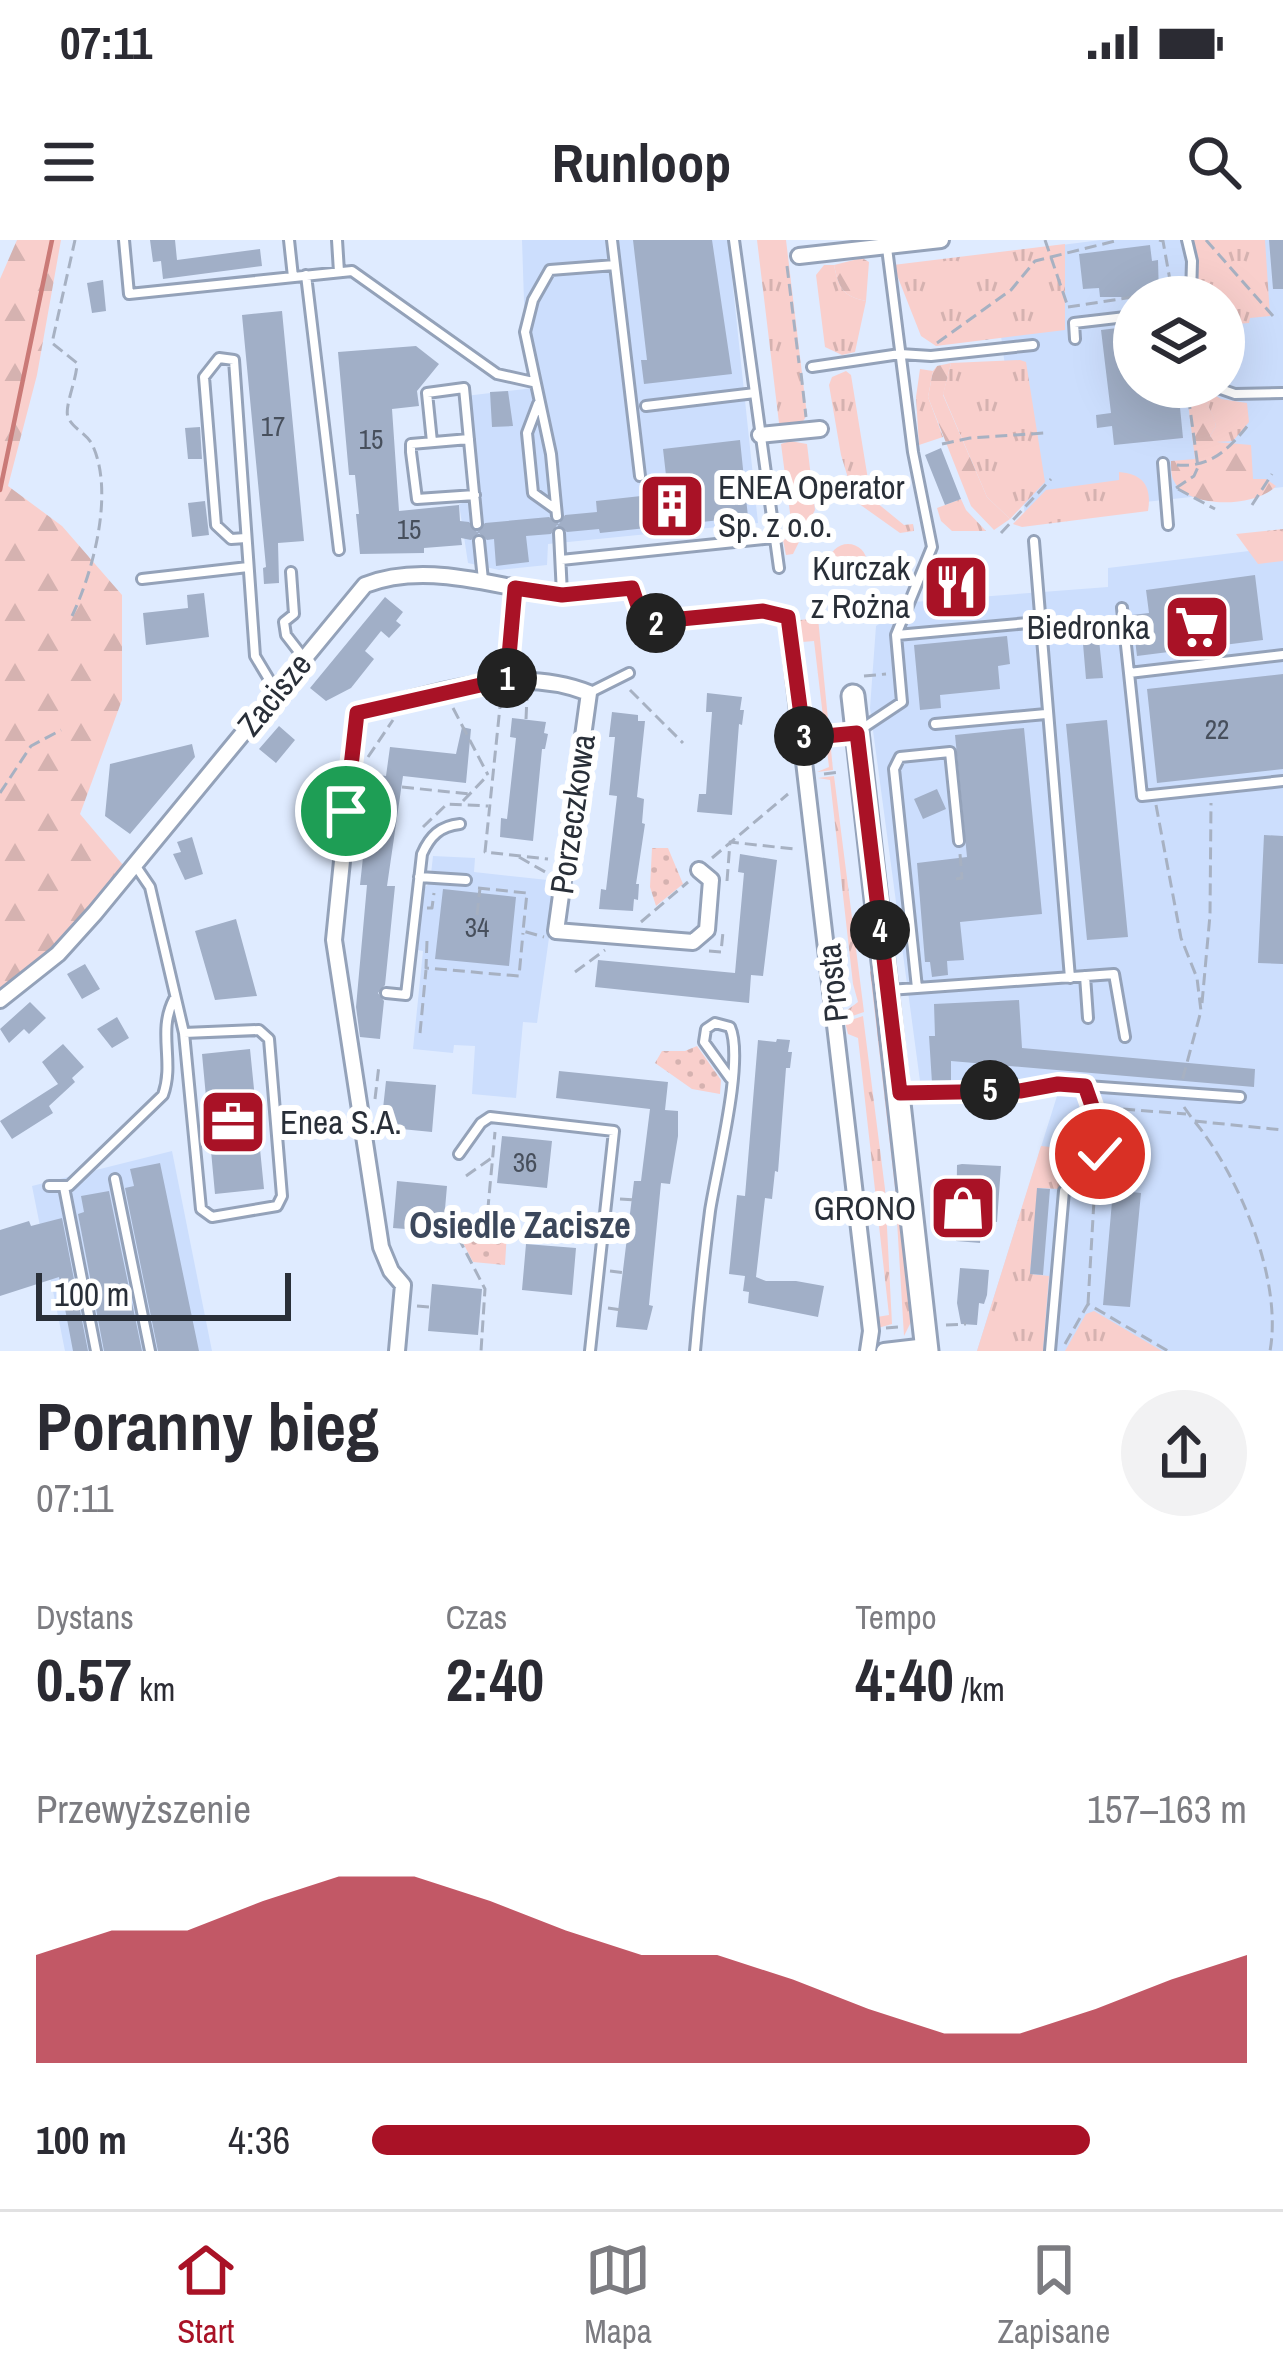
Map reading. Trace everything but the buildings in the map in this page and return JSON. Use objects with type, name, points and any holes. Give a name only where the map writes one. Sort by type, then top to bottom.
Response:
[{"type":"street","points":[[792,257],[860,245],[941,240]]},
{"type":"street","points":[[760,435],[814,430]]},
{"type":"street","name":"Zacisze","points":[[0,1000],[58,954],[365,584],[427,574],[562,595],[632,588]]},
{"type":"street","name":"Prosta","points":[[788,617],[871,1330],[868,1351]]},
{"type":"street","name":"Porzeczkowa","points":[[397,1351],[403,1285],[383,1258],[339,988],[335,910],[357,713],[507,679],[550,680],[590,693],[556,931],[684,942],[702,937],[707,931],[711,880],[699,870]]},
{"type":"street","name":"Prosta","points":[[853,697],[927,1348]]},
{"type":"street","points":[[884,1351],[927,1348]]},
{"type":"lane","points":[[124,240],[129,294],[352,271],[497,374],[533,382]]},
{"type":"lane","points":[[289,240],[293,277]]},
{"type":"lane","points":[[337,240],[339,272]]},
{"type":"lane","points":[[612,240],[640,476]]},
{"type":"lane","points":[[734,240],[779,568]]},
{"type":"lane","points":[[1187,240],[1192,276]]},
{"type":"lane","points":[[804,738],[857,733],[902,702],[896,635],[932,547],[913,452],[886,246]]},
{"type":"lane","points":[[538,403],[527,433],[533,493],[556,512],[551,454],[525,332],[533,300],[550,271],[615,265]]},
{"type":"lane","points":[[307,275],[339,550]]},
{"type":"lane","points":[[1076,339],[1074,323],[1113,318]]},
{"type":"lane","points":[[812,367],[900,354],[931,356],[1033,345]]},
{"type":"lane","points":[[246,538],[231,539],[216,525],[204,377],[220,358],[233,359],[255,656],[276,691]]},
{"type":"lane","points":[[432,442],[427,393],[464,388],[477,524]]},
{"type":"lane","points":[[646,406],[755,393]]},
{"type":"lane","points":[[1245,394],[1283,393]]},
{"type":"lane","points":[[469,439],[411,444],[417,499],[475,495]]},
{"type":"lane","points":[[1163,464],[1171,490],[1168,525]]},
{"type":"lane","points":[[559,533],[562,595]]},
{"type":"lane","points":[[561,560],[774,538]]},
{"type":"lane","points":[[479,541],[483,581]]},
{"type":"lane","points":[[1034,541],[1070,977]]},
{"type":"lane","points":[[142,579],[248,567]]},
{"type":"lane","points":[[291,572],[294,614],[284,622],[286,635],[303,657]]},
{"type":"lane","points":[[507,679],[515,588]]},
{"type":"lane","points":[[632,588],[642,618],[650,622],[763,611],[788,617]]},
{"type":"lane","points":[[1122,608],[1142,796],[1283,781]]},
{"type":"lane","points":[[896,635],[1039,622]]},
{"type":"lane","points":[[1129,673],[1283,655]]},
{"type":"lane","points":[[590,693],[629,673]]},
{"type":"lane","points":[[935,724],[1046,714]]},
{"type":"lane","points":[[917,988],[894,769],[900,757],[950,752],[959,841]]},
{"type":"lane","points":[[386,993],[406,995],[422,854],[428,840],[446,825],[460,824]]},
{"type":"lane","points":[[134,864],[150,887],[184,1033],[201,1209],[212,1216],[277,1206],[282,1196],[269,1039],[259,1030],[184,1033]]},
{"type":"lane","points":[[419,877],[466,880]]},
{"type":"lane","points":[[887,991],[1114,974],[1125,1037]]},
{"type":"lane","points":[[1085,976],[1088,1018]]},
{"type":"lane","points":[[339,988],[356,990]]},
{"type":"lane","points":[[50,1186],[64,1187],[163,1095],[169,1079],[165,1017],[176,997]]},
{"type":"lane","points":[[695,1351],[730,1078],[733,1031],[715,1023],[706,1029],[704,1042],[730,1078]]},
{"type":"lane","points":[[900,1093],[1020,1091],[1058,1084],[1180,1098],[1240,1096]]},
{"type":"lane","points":[[459,1154],[485,1119],[614,1131],[590,1351]]},
{"type":"lane","points":[[115,1179],[150,1351]]},
{"type":"lane","points":[[64,1187],[95,1351]]},
{"type":"lane","points":[[1050,1351],[1064,1191]]},
{"type":"path","points":[[72,616],[91,572],[100,523],[92,444],[68,419],[66,410],[76,386],[77,363],[52,343],[75,240]]},
{"type":"path","points":[[1045,240],[1074,323]]},
{"type":"path","points":[[931,356],[938,340],[1011,290],[1035,262],[1119,240]]},
{"type":"path","points":[[1159,240],[1169,276]]},
{"type":"path","points":[[1206,240],[1273,316]]},
{"type":"path","points":[[792,257],[814,430]]},
{"type":"path","points":[[1068,307],[1113,301]]},
{"type":"path","points":[[1171,490],[1194,476],[1198,467],[1190,408]]},
{"type":"path","points":[[1163,464],[1198,467],[1229,449],[1249,424]]},
{"type":"path","points":[[942,444],[1045,433]]},
{"type":"path","points":[[1252,506],[1272,474]]},
{"type":"path","points":[[1001,532],[1052,479]]},
{"type":"path","points":[[1171,490],[1215,509]]},
{"type":"path","points":[[864,676],[900,673]]},
{"type":"path","points":[[630,690],[683,743]]},
{"type":"path","points":[[488,692],[502,691],[485,852],[566,861]]},
{"type":"path","points":[[450,701],[491,776]]},
{"type":"path","points":[[368,756],[398,713]]},
{"type":"path","points":[[0,793],[31,746],[61,730]]},
{"type":"path","points":[[828,774],[839,772]]},
{"type":"path","points":[[461,803],[491,776]]},
{"type":"path","points":[[402,787],[469,794]]},
{"type":"path","points":[[1211,789],[1210,915],[1202,1011],[1180,1098],[1253,1214],[1276,1313],[1270,1351]]},
{"type":"path","points":[[439,811],[441,791]]},
{"type":"path","points":[[575,972],[623,937],[788,794]]},
{"type":"path","points":[[1155,795],[1181,938],[1197,978],[1202,1011]]},
{"type":"path","points":[[956,879],[962,878],[959,841]]},
{"type":"path","points":[[730,842],[794,849]]},
{"type":"path","points":[[518,856],[563,881]]},
{"type":"path","points":[[477,915],[480,888]]},
{"type":"path","points":[[426,968],[519,976],[523,932]]},
{"type":"path","points":[[420,1033],[429,941]]},
{"type":"path","points":[[359,1106],[375,1103],[379,1065]]},
{"type":"path","points":[[1061,1351],[1088,1304],[1100,1154],[1098,1123],[1085,1086]]},
{"type":"path","points":[[1098,1123],[1100,1114],[1111,1108],[1165,1110],[1283,1130]]},
{"type":"path","points":[[486,1229],[496,1118]]},
{"type":"path","points":[[466,1176],[494,1156]]},
{"type":"path","points":[[614,1234],[630,1236]]},
{"type":"path","points":[[458,1237],[485,1289],[481,1351]]},
{"type":"path","points":[[610,1271],[626,1273]]},
{"type":"path","points":[[1088,1304],[1168,1351]]},
{"type":"path","points":[[410,1305],[430,1307]]},
{"type":"path","points":[[606,1308],[622,1310]]},
{"type":"path","points":[[944,1325],[966,1324]]},
{"type":"path","points":[[879,1330],[898,1327]]},
{"type":"shaded area","name":"ENEA Operator Sp. z o.o.","points":[[522,240],[728,240],[758,523],[548,544],[547,565],[499,570],[468,563],[459,504],[475,499],[465,396],[534,388],[525,332]]},
{"type":"shaded area","points":[[1101,240],[1283,240],[1283,487],[1025,515],[990,254]]},
{"type":"shaded area","points":[[1283,547],[1283,1351],[977,1351],[1057,1096],[920,1081],[870,708],[876,626],[913,602],[1108,587],[1108,568]]},
{"type":"shaded area","points":[[433,856],[475,858],[474,872],[557,881],[537,1023],[523,1022],[516,1098],[472,1094],[475,1046],[454,1045],[453,1053],[413,1049],[424,888],[430,883]]},
{"type":"shaded area","points":[[172,1151],[212,1351],[65,1351],[32,1186]]},
{"type":"green space","points":[[17,240],[61,240],[37,375],[8,486],[62,526],[122,595],[122,700],[80,814],[123,865],[66,934],[0,994],[0,279]]},
{"type":"green space","points":[[757,240],[786,240],[807,415],[802,423],[779,423]]},
{"type":"green space","points":[[1193,240],[1265,240],[1270,316],[1250,318],[1245,323],[1245,276],[1196,276]]},
{"type":"green space","points":[[1065,244],[1065,330],[936,346],[921,336],[893,265]]},
{"type":"green space","points":[[862,258],[869,262],[866,301],[843,290],[834,265]]},
{"type":"green space","points":[[824,265],[834,265],[847,293],[866,301],[855,352],[842,355],[825,347],[816,275]]},
{"type":"green space","points":[[1026,362],[1045,482],[1010,519],[987,497],[943,394],[951,363]]},
{"type":"green space","points":[[951,363],[943,395],[987,497],[1010,519],[994,530],[971,506],[928,397],[933,371]]},
{"type":"green space","points":[[920,369],[933,371],[928,397],[943,437],[919,445],[916,397]]},
{"type":"green space","points":[[846,371],[851,375],[871,498],[904,525],[913,524],[914,531],[900,533],[855,501],[841,455],[829,385],[832,377]]},
{"type":"green space","points":[[1247,403],[1249,422],[1233,441],[1216,442],[1210,436],[1216,426],[1209,408],[1245,408]]},
{"type":"green space","points":[[1189,408],[1209,408],[1216,426],[1210,436],[1217,442],[1251,445],[1253,479],[1266,479],[1276,486],[1239,501],[1193,497],[1173,479],[1171,461],[1195,459]]},
{"type":"green space","points":[[781,444],[807,444],[815,510],[793,554],[786,555],[783,540],[793,536]]},
{"type":"green space","points":[[1119,472],[1144,483],[1148,511],[1022,527],[1013,524],[1046,490],[1119,480]]},
{"type":"green space","points":[[961,499],[986,531],[952,531],[941,521],[937,508]]},
{"type":"green space","points":[[1283,529],[1283,561],[1258,564],[1236,534]]},
{"type":"green space","points":[[848,544],[861,550],[867,563],[861,576],[848,582],[835,576],[829,563],[835,550]]},
{"type":"green space","points":[[818,618],[833,770],[817,772],[829,767],[814,641],[802,642],[800,620]]},
{"type":"green space","points":[[834,776],[864,1012],[844,1019],[858,1002],[830,780],[818,778]]},
{"type":"green space","points":[[652,848],[668,848],[683,884],[656,906],[650,887]]},
{"type":"green space","points":[[875,970],[913,1318],[904,1336],[895,1188],[870,971]]},
{"type":"green space","points":[[863,1016],[885,1189],[892,1324],[878,1328],[877,1317],[889,1315],[858,1038],[848,1034],[845,1022]]},
{"type":"green space","points":[[697,1046],[721,1080],[720,1094],[692,1089],[655,1063],[662,1051]]},
{"type":"green space","points":[[1041,1146],[1068,1149],[1060,1189],[1038,1188],[1030,1274],[1049,1276],[1043,1351],[977,1351]]},
{"type":"green space","points":[[462,1227],[507,1232],[505,1265],[473,1262],[461,1239]]},
{"type":"green space","points":[[1094,1311],[1162,1351],[1065,1351],[1086,1314]]},
{"type":"waterway","points":[[0,490],[52,240]]},
{"type":"place","name":"ENEA Operator Sp. z o.o.","points":[[672,506]]},
{"type":"place","name":"Kurczak z Rożna","points":[[956,587]]},
{"type":"place","name":"Biedronka","points":[[1197,627]]},
{"type":"place","name":"Enea S.A.","points":[[233,1122]]},
{"type":"place","name":"GRONO","points":[[963,1208]]},
{"type":"district","name":"Osiedle Zacisze","points":[[520,1225]]},
{"type":"route","points":[[346,811],[357,713],[507,679],[515,588],[562,595],[632,588],[642,618],[659,623],[763,611],[788,617],[804,738],[857,733],[900,1093],[1085,1086],[1098,1123],[1100,1154]]}]
